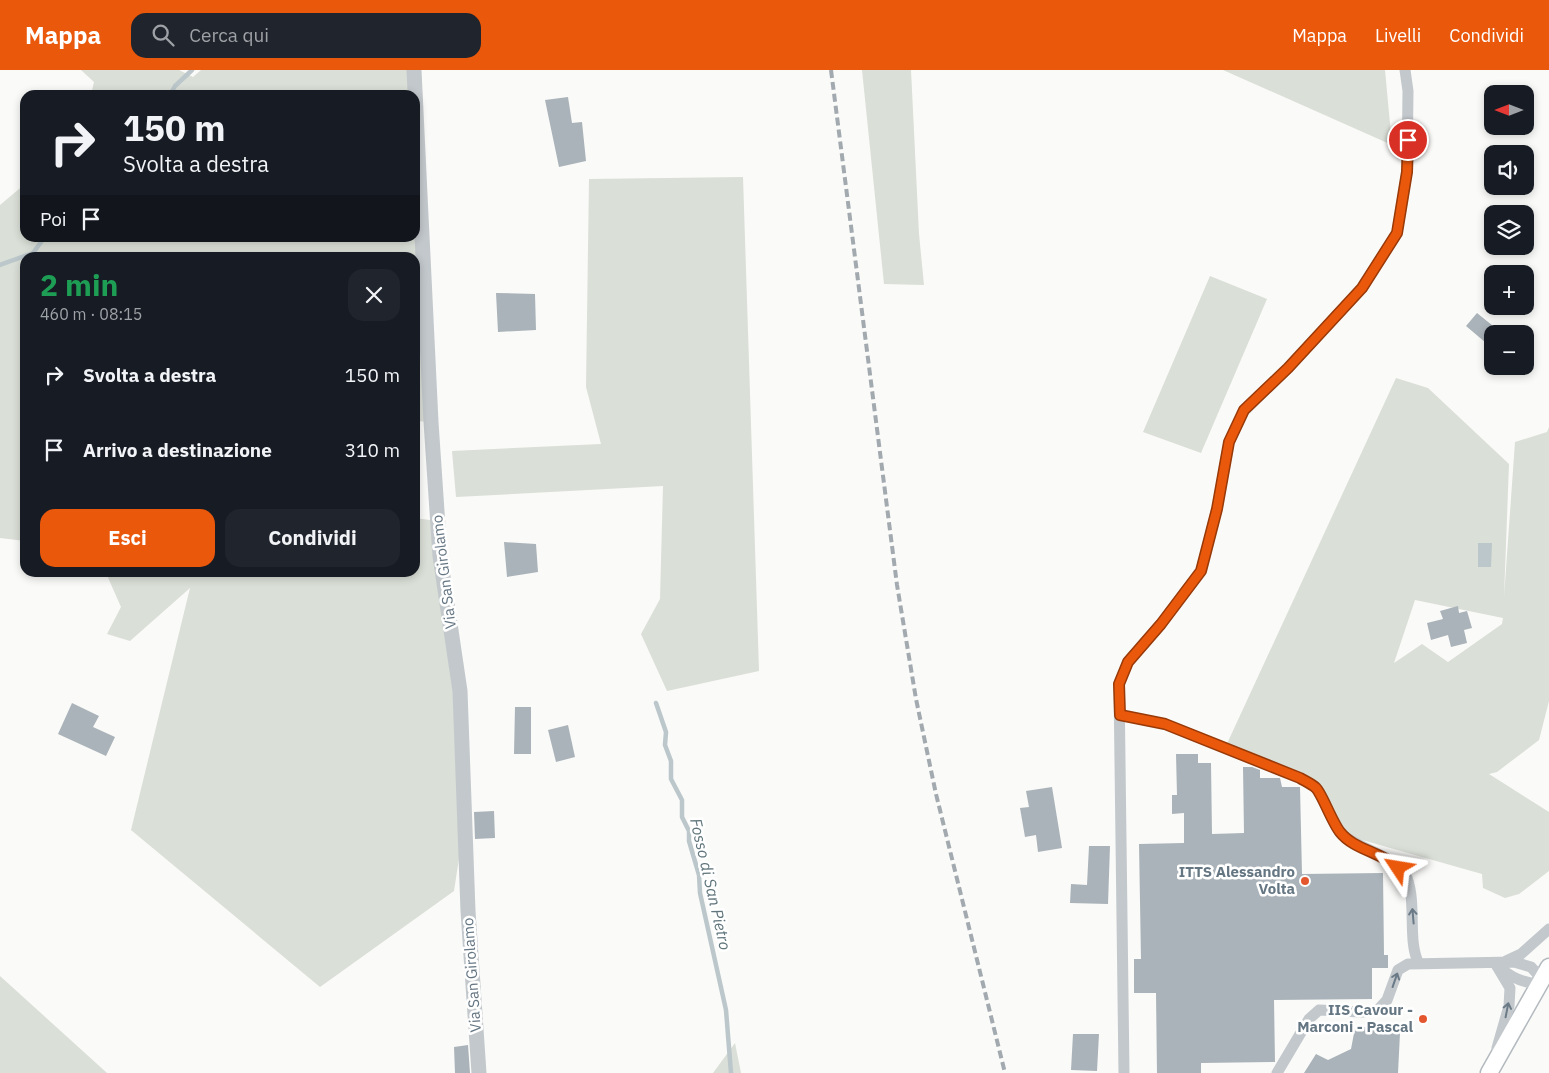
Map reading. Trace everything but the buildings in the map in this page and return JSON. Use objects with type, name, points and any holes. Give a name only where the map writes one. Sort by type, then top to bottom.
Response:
[{"type":"main road","points":[[1488,1073],[1544,977]]},
{"type":"street","name":"Via San Girolamo","points":[[414,70],[415,90]]},
{"type":"street","points":[[1124,1073],[1119,684],[1128,662],[1161,624],[1201,571],[1217,509],[1229,442],[1244,410],[1288,368],[1362,288],[1397,233],[1407,172],[1408,91],[1405,70]]},
{"type":"street","name":"Via San Girolamo","points":[[420,194],[431,422],[440,556],[460,692],[468,911],[479,1073]]},
{"type":"street","points":[[1120,715],[1165,724],[1291,774],[1317,789],[1341,834],[1361,847],[1390,860],[1407,876],[1412,901],[1414,953],[1419,964]]},
{"type":"street","points":[[1495,963],[1521,954],[1549,929]]},
{"type":"street","points":[[1495,963],[1511,976],[1522,981],[1544,977]]},
{"type":"street","points":[[1488,1073],[1504,1027],[1510,988],[1495,963]]},
{"type":"street","points":[[1277,1073],[1309,1019],[1319,1010],[1362,1012],[1378,1010],[1387,1000],[1398,970],[1408,964],[1523,964],[1544,977]]},
{"type":"shaded area","points":[[81,70],[179,70],[193,77],[201,70],[414,70],[415,90],[92,90],[94,82]]},
{"type":"shaded area","points":[[862,70],[911,70],[919,234],[924,285],[884,284]]},
{"type":"shaded area","points":[[1223,70],[1385,70],[1392,145]]},
{"type":"shaded area","points":[[743,177],[759,671],[667,691],[641,634],[660,599],[663,486],[456,497],[452,451],[601,444],[586,387],[589,179]]},
{"type":"shaded area","points":[[20,188],[20,242],[420,242],[420,194],[431,422],[420,421],[420,252],[20,252],[20,540],[0,538],[0,205]]},
{"type":"shaded area","points":[[1210,276],[1267,299],[1201,453],[1143,432]]},
{"type":"shaded area","points":[[1396,378],[1428,388],[1509,464],[1504,597],[1515,442],[1547,432],[1549,427],[1549,701],[1539,740],[1497,772],[1489,774],[1549,812],[1549,871],[1519,894],[1505,898],[1483,888],[1482,874],[1341,834],[1317,789],[1225,748]],"holes":[[[1415,600],[1503,618],[1502,624],[1448,662],[1422,644],[1394,663]]]},
{"type":"shaded area","points":[[420,519],[437,521],[460,692],[464,826],[454,891],[320,987],[131,830],[190,588],[130,641],[107,634],[121,607],[108,577],[420,577]]},
{"type":"shaded area","points":[[1478,543],[1492,543],[1491,567],[1478,567]]},
{"type":"shaded area","points":[[0,976],[107,1073],[0,1073]]},
{"type":"shaded area","points":[[735,1043],[741,1073],[713,1073]]},
{"type":"waterway","points":[[173,90],[192,70]]},
{"type":"waterway","points":[[34,252],[41,242]]},
{"type":"waterway","points":[[0,265],[20,258]]},
{"type":"waterway","name":"Fosso di San Pietro","points":[[656,703],[666,732],[665,745],[671,761],[671,779],[682,800],[682,817],[689,831],[689,841],[699,875],[700,893],[726,1010],[731,1073]]},
{"type":"railway","points":[[831,70],[897,585],[916,699],[936,794],[1005,1073]]},
{"type":"place","name":"ITTS Alessandro Volta","points":[[1305,881]]},
{"type":"place","name":"IIS Cavour - Marconi - Pascal","points":[[1423,1019]]},
{"type":"route","points":[[1398,868],[1390,860],[1361,847],[1341,834],[1317,789],[1300,778],[1165,724],[1120,715],[1119,684],[1128,662],[1161,624],[1201,571],[1217,509],[1229,442],[1244,410],[1288,368],[1362,288],[1397,233],[1407,172],[1408,140]]}]
